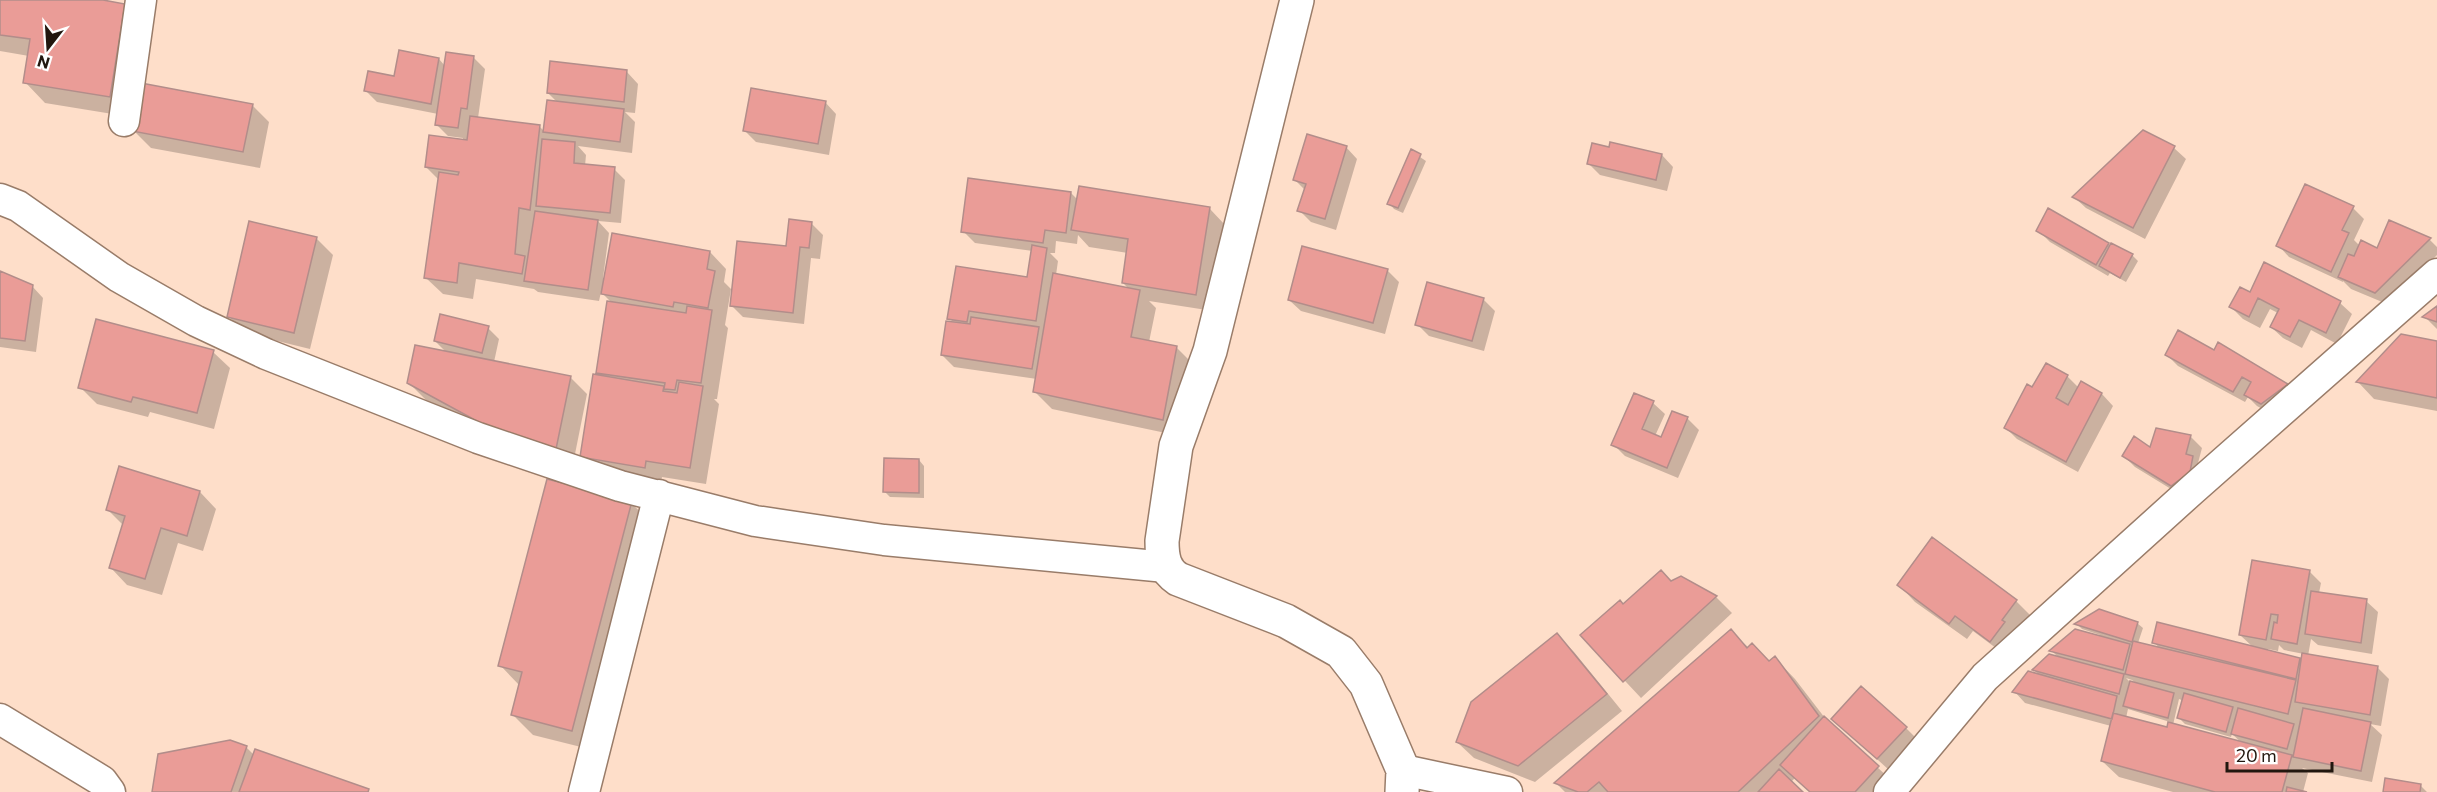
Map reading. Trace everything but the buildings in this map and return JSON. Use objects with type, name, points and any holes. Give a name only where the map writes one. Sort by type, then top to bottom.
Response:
[{"type":"street","points":[[124,121],[141,0]]},
{"type":"street","points":[[1297,0],[1210,351],[1176,446],[1162,541],[1162,556],[1166,567],[1178,579],[1286,621],[1341,652],[1366,684],[1403,781],[1507,792]]},
{"type":"street","points":[[0,199],[18,206],[119,277],[196,321],[266,354],[478,438],[620,486],[755,520],[884,540],[1166,567]]},
{"type":"street","points":[[1890,792],[1985,677],[2192,490],[2437,274]]},
{"type":"street","points":[[584,792],[658,495]]},
{"type":"street","points":[[0,719],[102,781],[110,792]]}]
